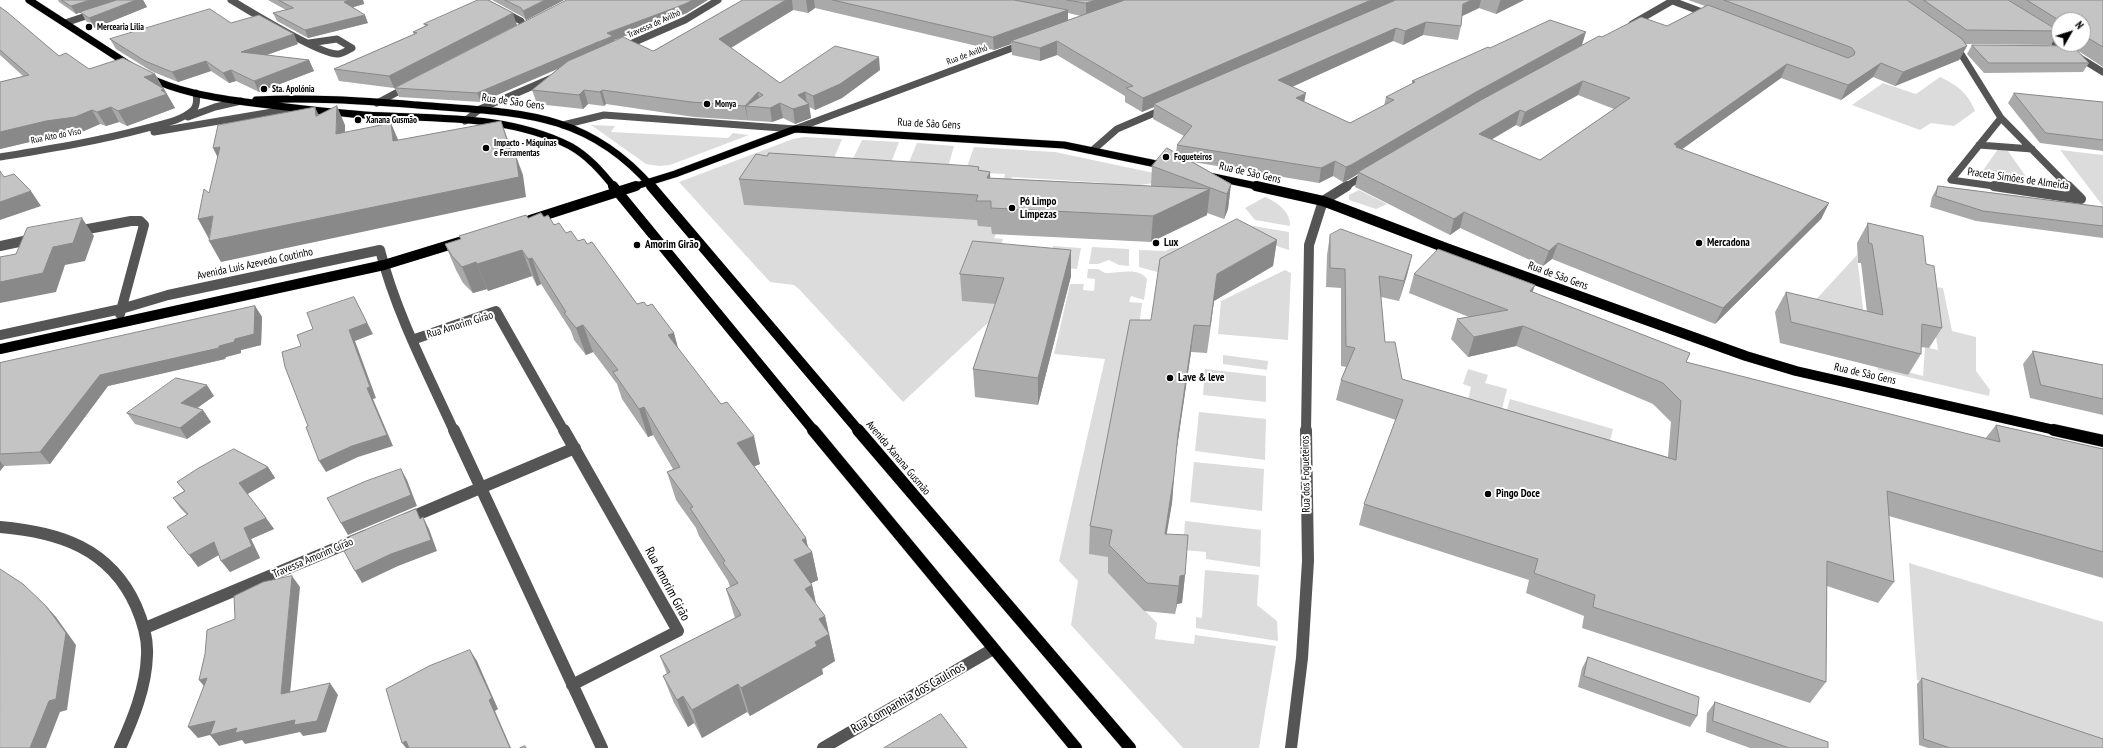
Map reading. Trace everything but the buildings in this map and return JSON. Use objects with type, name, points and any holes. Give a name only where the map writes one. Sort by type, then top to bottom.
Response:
[{"type":"main road","name":"Rua de São Gens","points":[[29,0],[148,77],[196,93],[290,109],[465,121],[503,125],[543,134],[560,141],[583,154],[598,166],[611,181],[618,193]]},
{"type":"main road","name":"Rua de São Gens","points":[[241,101],[291,97],[377,102],[480,110],[544,118],[563,125]]},
{"type":"main road","name":"Avenida Xanana Gusmão","points":[[563,125],[599,140],[619,154],[648,183],[1130,748]]},
{"type":"main road","name":"Rua de São Gens","points":[[795,129],[973,138],[1050,144],[1093,150],[1176,168]]},
{"type":"main road","points":[[521,223],[648,183],[795,129]]},
{"type":"main road","name":"Rua de São Gens","points":[[1198,173],[1323,201],[1746,356],[1796,370],[2103,441]]},
{"type":"main road","points":[[618,193],[1076,748]]},
{"type":"main road","points":[[0,349],[384,265],[469,239]]},
{"type":"street","points":[[231,0],[309,43],[323,50],[337,54],[352,48],[337,39],[309,43]]},
{"type":"street","points":[[481,0],[523,23],[518,29]]},
{"type":"street","name":"Travessa de Avilhó","points":[[612,52],[685,20],[718,0]]},
{"type":"street","points":[[1623,29],[1671,0],[1716,17]]},
{"type":"street","points":[[65,23],[105,10]]},
{"type":"street","points":[[2034,29],[2051,40]]},
{"type":"street","name":"Rua de Avilhó","points":[[795,129],[1033,40]]},
{"type":"street","name":"Praceta Simões de Almeida","points":[[1959,48],[2001,118],[2081,199],[1951,180],[2001,118]]},
{"type":"street","points":[[2069,52],[2103,72]]},
{"type":"street","points":[[465,121],[480,110],[560,74]]},
{"type":"street","points":[[377,102],[419,80]]},
{"type":"street","name":"Rua Alto do Viso","points":[[181,119],[193,111],[197,103],[196,93]]},
{"type":"street","name":"Rua Alto do Viso","points":[[0,157],[116,135],[181,119],[215,107],[241,101]]},
{"type":"street","name":"Rua Alto do Viso","points":[[198,123],[236,108],[241,101]]},
{"type":"street","points":[[1093,150],[1117,129],[1175,104]]},
{"type":"street","name":"Rua Alto do Viso","points":[[116,135],[139,134],[198,123],[290,109]]},
{"type":"street","name":"Rua de São Gens","points":[[563,125],[604,115],[795,129]]},
{"type":"street","points":[[1979,145],[2032,149]]},
{"type":"street","points":[[1323,201],[1375,170]]},
{"type":"street","name":"Rua dos Fogueteiros","points":[[1291,748],[1302,658],[1308,560],[1305,390],[1309,246],[1323,201]]},
{"type":"street","points":[[69,232],[131,221],[140,222],[144,225],[117,324]]},
{"type":"street","points":[[0,246],[46,237]]},
{"type":"street","name":"Avenida Luís Azevedo Coutinho","points":[[0,335],[121,309],[168,295],[380,250],[384,265]]},
{"type":"street","name":"Rua Amorim Girão","points":[[384,265],[412,340],[602,748]]},
{"type":"street","name":"Rua Amorim Girão","points":[[412,340],[496,311],[678,631],[572,685]]},
{"type":"street","points":[[392,525],[575,448]]},
{"type":"street","points":[[0,527],[48,532],[74,541],[95,554],[113,568],[125,584],[137,605],[146,628],[148,660],[141,696],[120,748]]},
{"type":"street","name":"Travessa Amorim Girão","points":[[146,628],[378,531]]},
{"type":"street","name":"Rua Companhia dos Caulinos","points":[[823,748],[993,649]]},
{"type":"shaded area","points":[[1940,77],[1952,83],[1961,90],[1969,99],[1975,111],[1954,126],[1931,123],[1920,130],[1852,105],[1883,83],[1916,94]]},
{"type":"shaded area","points":[[591,125],[615,126],[611,132],[728,138],[733,133],[749,135],[670,165],[659,166],[646,164]]},
{"type":"shaded area","points":[[804,137],[842,139],[832,163],[744,205],[980,219],[992,228],[996,234],[994,238],[1003,239],[994,269],[1007,305],[903,402],[799,289],[794,285],[770,282],[679,182],[793,139]]},
{"type":"shaded area","points":[[862,140],[899,142],[889,168],[850,165]]},
{"type":"shaded area","points":[[917,143],[954,146],[947,171],[906,169]]},
{"type":"shaded area","points":[[974,147],[1055,152],[1168,176],[1160,182],[1122,188],[1106,183],[1012,177],[1008,193],[1001,192],[1005,174],[965,172]]},
{"type":"shaded area","points":[[1998,149],[2008,151],[2027,178],[1982,172]]},
{"type":"shaded area","points":[[2060,150],[2103,155],[2103,206]]},
{"type":"shaded area","points":[[1359,190],[1387,204],[1376,209],[1349,200],[1349,195]]},
{"type":"shaded area","points":[[1265,197],[1286,212],[1290,221],[1290,226],[1255,220],[1245,208]]},
{"type":"shaded area","points":[[1253,226],[1289,232],[1289,250],[1242,235]]},
{"type":"shaded area","points":[[1177,245],[1198,257],[1165,274],[1139,267],[1139,250],[1165,251]]},
{"type":"shaded area","points":[[1053,246],[1081,248],[1077,269],[1049,267]]},
{"type":"shaded area","points":[[1092,247],[1129,249],[1129,266],[1119,265],[1109,260],[1098,264],[1089,264]]},
{"type":"shaded area","points":[[1857,255],[1864,318],[1810,306]]},
{"type":"shaded area","points":[[1088,269],[1098,269],[1105,273],[1133,272],[1143,275],[1147,279],[1144,300],[1131,296],[1129,302],[1142,303],[1108,573],[1157,623],[1155,639],[1194,644],[1195,635],[1276,646],[1259,748],[1183,748],[1071,625],[1078,581],[1059,561],[1105,359],[1054,354],[1070,284],[1084,284],[1083,290],[1094,291],[1095,279],[1087,278]]},
{"type":"shaded area","points":[[1285,270],[1291,273],[1288,340],[1218,334],[1221,301]]},
{"type":"shaded area","points":[[1934,287],[1943,288],[1952,331],[1976,337],[1976,371],[1990,390],[1989,396],[1878,370],[1877,367],[1908,375],[1908,372],[1923,376],[1925,347],[1938,350],[1929,292]]},
{"type":"shaded area","points":[[1223,355],[1268,361],[1267,370],[1223,364]]},
{"type":"shaded area","points":[[1205,369],[1266,376],[1266,402],[1203,395]]},
{"type":"shaded area","points":[[1468,369],[1488,375],[1485,383],[1507,389],[1502,409],[1468,400],[1471,387],[1463,384]]},
{"type":"shaded area","points":[[1510,399],[1613,429],[1606,457],[1502,427]]},
{"type":"shaded area","points":[[1199,412],[1266,419],[1265,460],[1195,451]]},
{"type":"shaded area","points":[[1194,462],[1264,469],[1262,511],[1190,502]]},
{"type":"shaded area","points":[[1185,521],[1261,530],[1260,567],[1206,559],[1206,552],[1183,550]]},
{"type":"shaded area","points":[[1909,563],[2103,622],[2103,742],[1917,680]]},
{"type":"shaded area","points":[[1205,570],[1259,575],[1257,605],[1277,621],[1278,641],[1196,628],[1196,617],[1202,618]]},
{"type":"place","name":"Mercearia Lilia","points":[[89,27]]},
{"type":"place","name":"Sta. Apolónia","points":[[264,89]]},
{"type":"place","name":"Monya","points":[[707,104]]},
{"type":"place","name":"Xanana Gusmão","points":[[358,120]]},
{"type":"place","name":"Impacto - Máquinas e Ferramentas","points":[[486,148]]},
{"type":"place","name":"Fogueteiros","points":[[1166,157]]},
{"type":"place","name":"Pó Limpo Limpezas","points":[[1012,208]]},
{"type":"place","name":"Lux","points":[[1156,243]]},
{"type":"place","name":"Mercadona","points":[[1699,243]]},
{"type":"place","name":"Amorim Girão","points":[[637,245]]},
{"type":"place","name":"Lave & leve","points":[[1170,378]]},
{"type":"place","name":"Pingo Doce","points":[[1488,494]]}]
